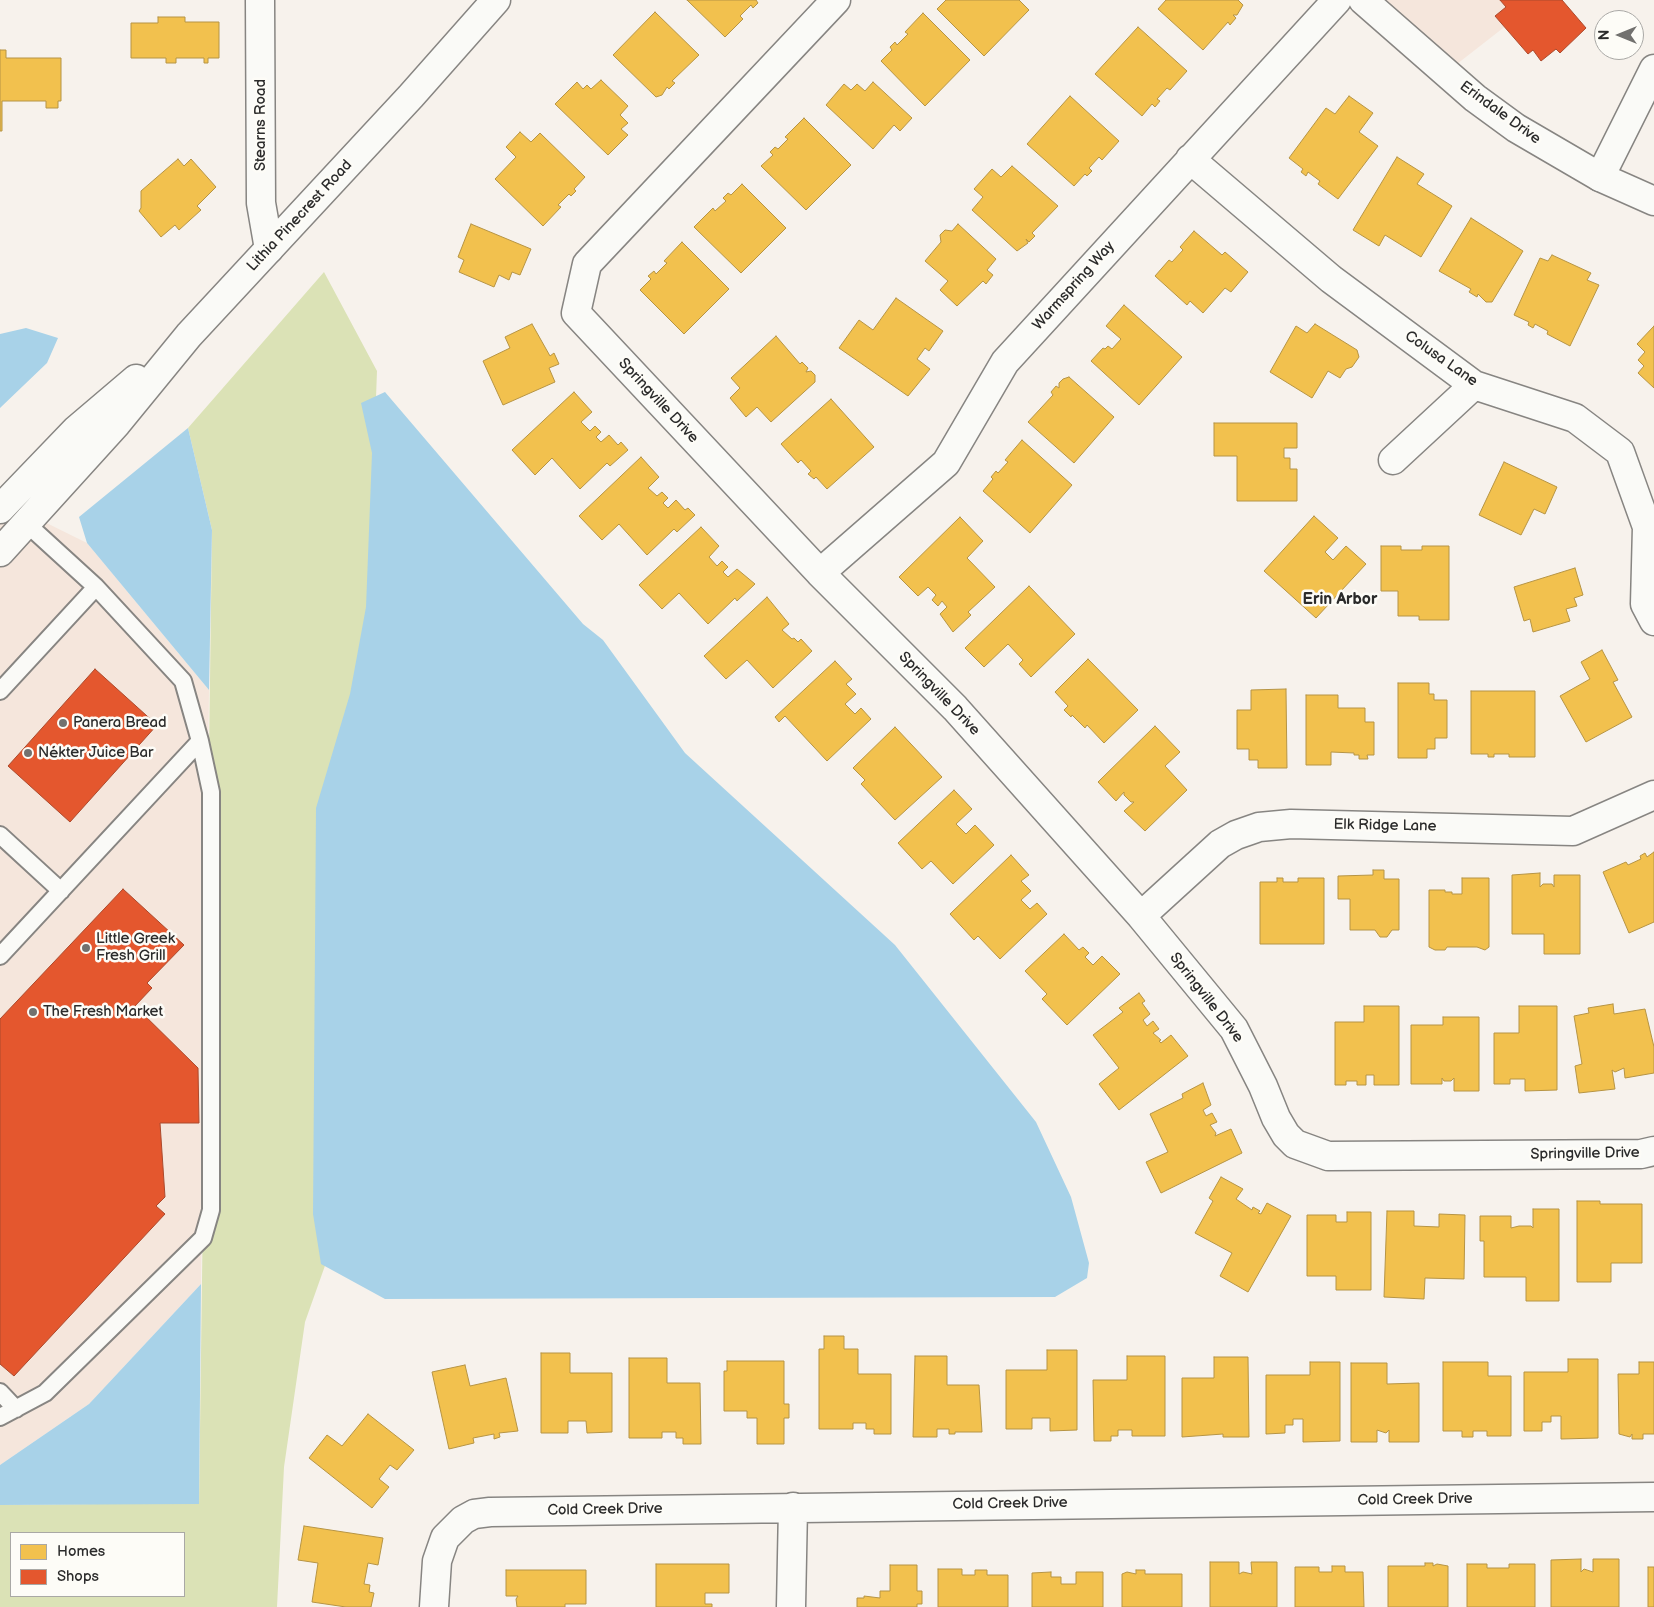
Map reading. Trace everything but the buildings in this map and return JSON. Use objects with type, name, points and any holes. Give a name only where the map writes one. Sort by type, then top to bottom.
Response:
[{"type":"street","name":"Stearns Road","points":[[260,0],[261,202],[269,249]]},
{"type":"street","name":"Lithia Pinecrest Road","points":[[0,552],[117,422],[189,335],[411,96],[496,0]]},
{"type":"street","name":"Lithia Pinecrest Road","points":[[411,96],[508,0]]},
{"type":"street","name":"Springville Drive","points":[[836,0],[587,264],[576,313],[820,574],[955,708],[1141,916],[1234,1029],[1286,1135],[1296,1144],[1328,1156],[1641,1154],[1654,1151]]},
{"type":"street","name":"Warmspring Way","points":[[820,574],[946,463],[1004,362],[1336,0]]},
{"type":"street","name":"Erindale Drive","points":[[1363,0],[1482,103],[1558,154],[1600,177],[1654,201]]},
{"type":"street","points":[[1600,177],[1654,69]]},
{"type":"street","name":"Colusa Lane","points":[[1190,159],[1331,279],[1474,385],[1575,418],[1620,452],[1647,527],[1646,604],[1654,621]]},
{"type":"street","name":"Lithia Pinecrest Road","points":[[0,509],[76,430],[189,335]]},
{"type":"street","points":[[1393,460],[1474,385]]},
{"type":"street","name":"Elk Ridge Lane","points":[[1141,916],[1220,844],[1236,835],[1259,827],[1291,824],[1573,831],[1654,795]]},
{"type":"street","name":"Cold Creek Drive","points":[[434,1607],[437,1561],[445,1538],[463,1520],[474,1514],[490,1512],[1654,1497]]},
{"type":"street","points":[[791,1607],[793,1507]]},
{"type":"lane","points":[[0,1417],[45,1393],[203,1238],[211,1210],[211,792],[200,741],[182,681],[96,587],[26,524]]},
{"type":"lane","points":[[0,691],[96,587]]},
{"type":"lane","points":[[4,945],[61,891],[200,741]]},
{"type":"lane","points":[[0,835],[61,891]]},
{"type":"lane","points":[[0,1392],[16,1409]]},
{"type":"shaded area","points":[[1385,0],[1539,0],[1457,64]]},
{"type":"shaded area","points":[[0,500],[87,543],[209,690],[201,1284],[89,1404],[0,1465]]},
{"type":"green space","points":[[324,272],[377,371],[368,613],[327,1260],[305,1322],[284,1467],[277,1607],[0,1607],[0,1505],[199,1503],[212,530],[188,428]]},
{"type":"water","points":[[26,328],[58,338],[47,363],[0,408],[0,334]]},
{"type":"water","points":[[385,392],[583,624],[603,640],[685,753],[895,945],[1036,1122],[1071,1197],[1089,1263],[1087,1278],[1055,1297],[385,1299],[321,1264],[313,1214],[316,808],[350,694],[366,607],[372,453],[361,403]]},
{"type":"water","points":[[188,428],[212,530],[209,690],[87,543],[79,517]]},
{"type":"water","points":[[201,1284],[199,1504],[0,1505],[0,1465],[89,1404]]},
{"type":"place","name":"Panera Bread","points":[[63,723]]},
{"type":"place","name":"Nékter Juice Bar","points":[[28,753]]},
{"type":"place","name":"Little Greek Fresh Grill","points":[[86,948]]},
{"type":"place","name":"The Fresh Market","points":[[33,1012]]},
{"type":"district","name":"Erin Arbor","points":[[1340,600]]}]
